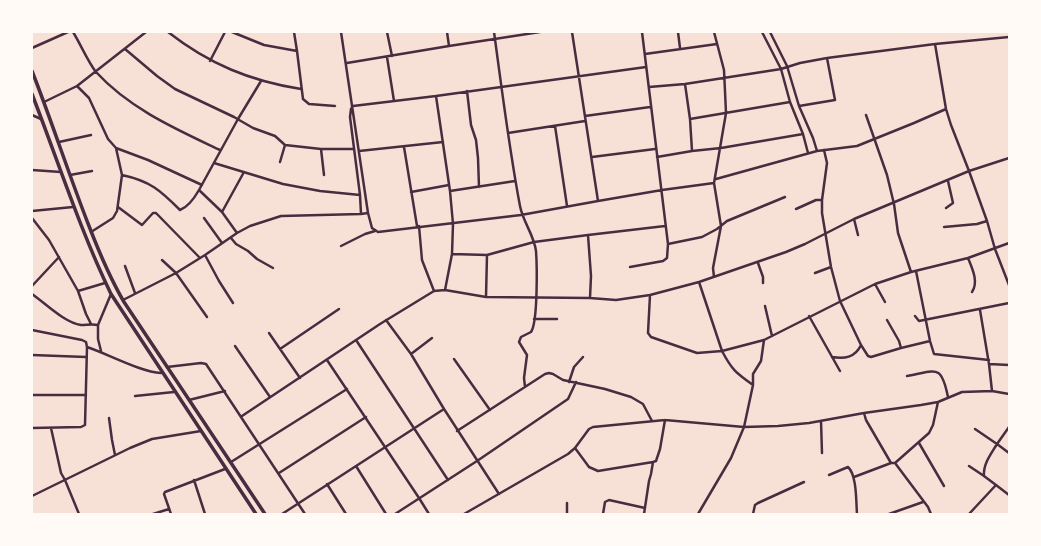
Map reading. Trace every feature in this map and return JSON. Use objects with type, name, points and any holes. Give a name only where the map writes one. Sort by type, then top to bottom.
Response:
[{"type":"main road","points":[[32,71],[91,232],[123,300],[265,514]]},
{"type":"main road","points":[[32,94],[73,207],[93,258],[110,294],[256,514]]},
{"type":"main road","points":[[68,190],[75,188]]},
{"type":"main road","points":[[145,348],[152,344]]},
{"type":"street","points":[[32,48],[68,32]]},
{"type":"street","points":[[73,32],[96,71],[117,91],[152,117],[220,150]]},
{"type":"street","points":[[44,102],[77,86],[146,32]]},
{"type":"street","points":[[168,32],[185,46],[210,61],[261,81],[301,89]]},
{"type":"street","points":[[210,61],[225,32]]},
{"type":"street","points":[[232,32],[264,45],[297,51]]},
{"type":"street","points":[[294,32],[303,99],[309,104],[335,106]]},
{"type":"street","points":[[341,32],[347,63],[368,213],[372,228],[375,231]]},
{"type":"street","points":[[387,32],[392,56]]},
{"type":"street","points":[[447,32],[449,46]]},
{"type":"street","points":[[494,32],[521,215],[526,222],[536,250],[536,297],[533,330],[521,337],[519,342],[527,356],[524,374],[525,387]]},
{"type":"street","points":[[347,63],[495,38],[540,32]]},
{"type":"street","points":[[572,32],[598,201]]},
{"type":"street","points":[[630,267],[663,261],[667,258],[668,244],[662,190],[655,149],[642,32]]},
{"type":"street","points":[[678,32],[680,48]]},
{"type":"street","points":[[714,32],[722,60],[725,78],[726,113],[716,179],[714,183],[721,226],[713,268],[714,278]]},
{"type":"street","points":[[762,32],[781,69],[790,102],[803,134],[808,154]]},
{"type":"street","points":[[770,32],[787,66],[799,106],[817,151]]},
{"type":"street","points":[[649,87],[685,84],[781,69],[787,66],[827,58],[935,44],[1009,37]]},
{"type":"street","points":[[645,54],[717,44]]},
{"type":"street","points":[[935,44],[950,125],[969,171],[987,221],[995,249],[1009,285]]},
{"type":"street","points":[[125,49],[156,76],[175,89],[234,116],[252,128],[275,136],[285,145],[321,149],[354,149]]},
{"type":"street","points":[[387,56],[394,101]]},
{"type":"street","points":[[799,106],[835,100],[827,58]]},
{"type":"street","points":[[353,106],[580,77],[646,67]]},
{"type":"street","points":[[122,175],[150,184],[163,193],[180,210],[182,210],[200,190],[220,150],[261,81]]},
{"type":"street","points":[[685,84],[690,119],[692,151]]},
{"type":"street","points":[[77,86],[89,98],[108,139],[116,148],[148,160],[202,184]]},
{"type":"street","points":[[467,91],[471,125],[476,140],[479,187]]},
{"type":"street","points":[[436,96],[450,191],[453,224],[452,254],[445,290]]},
{"type":"street","points":[[690,119],[790,102]]},
{"type":"street","points":[[353,106],[351,108],[350,117],[361,214]]},
{"type":"street","points":[[585,116],[650,107]]},
{"type":"street","points":[[716,179],[817,151],[857,146],[946,109]]},
{"type":"street","points":[[32,115],[42,119]]},
{"type":"street","points":[[866,115],[887,175],[901,244],[911,272]]},
{"type":"street","points":[[508,133],[585,121]]},
{"type":"street","points":[[555,126],[567,206]]},
{"type":"street","points":[[657,157],[803,134]]},
{"type":"street","points":[[59,142],[91,135]]},
{"type":"street","points":[[359,151],[443,142]]},
{"type":"street","points":[[280,162],[285,145]]},
{"type":"street","points":[[404,147],[418,226],[422,260],[434,291]]},
{"type":"street","points":[[91,232],[113,218],[118,206],[122,175],[116,148]]},
{"type":"street","points":[[321,149],[324,175]]},
{"type":"street","points":[[592,157],[655,149]]},
{"type":"street","points":[[824,150],[827,163],[822,200],[825,233],[831,267],[840,301],[861,345],[868,356],[871,357],[901,348],[930,342]]},
{"type":"street","points":[[242,416],[386,320],[434,291],[445,290],[486,297],[590,298],[616,300],[650,295],[714,278],[758,263],[805,244],[854,219],[894,204],[969,171],[1009,158]]},
{"type":"street","points":[[214,163],[283,184],[320,191],[360,195]]},
{"type":"street","points":[[32,170],[61,172]]},
{"type":"street","points":[[70,175],[92,171]]},
{"type":"street","points":[[222,212],[244,172]]},
{"type":"street","points":[[946,208],[953,202],[948,181]]},
{"type":"street","points":[[450,191],[515,182]]},
{"type":"street","points":[[341,246],[365,234],[375,231],[378,232],[418,226],[453,224],[521,215],[662,190],[714,183]]},
{"type":"street","points":[[411,192],[449,185]]},
{"type":"street","points":[[200,190],[222,212],[237,233]]},
{"type":"street","points":[[668,244],[702,237],[711,233],[727,221],[785,198]]},
{"type":"street","points":[[796,209],[816,200],[822,200]]},
{"type":"street","points":[[118,206],[142,225],[153,213],[156,213],[200,258]]},
{"type":"street","points":[[32,211],[73,207]]},
{"type":"street","points":[[123,300],[176,273],[250,226],[281,216],[368,213]]},
{"type":"street","points":[[32,218],[45,233],[78,291],[90,324]]},
{"type":"street","points":[[204,218],[222,243]]},
{"type":"street","points":[[854,219],[858,235]]},
{"type":"street","points":[[944,227],[977,224],[987,221]]},
{"type":"street","points":[[452,254],[487,255],[534,242],[665,226]]},
{"type":"street","points":[[588,235],[591,276],[590,298]]},
{"type":"street","points":[[231,238],[236,244],[273,268]]},
{"type":"street","points":[[650,295],[648,333],[651,337],[697,353],[722,351],[764,340],[875,284],[916,270],[968,258],[1009,243]]},
{"type":"street","points":[[205,255],[233,303]]},
{"type":"street","points":[[486,297],[487,255]]},
{"type":"street","points":[[32,286],[59,257]]},
{"type":"street","points":[[968,258],[974,277],[975,288],[972,292]]},
{"type":"street","points":[[162,260],[176,273],[207,317]]},
{"type":"street","points":[[758,263],[763,277],[763,283]]},
{"type":"street","points":[[125,266],[135,293]]},
{"type":"street","points":[[815,273],[831,267]]},
{"type":"street","points":[[916,270],[930,342],[934,354],[989,360]]},
{"type":"street","points":[[699,282],[722,351],[732,369],[752,385]]},
{"type":"street","points":[[78,291],[105,283]]},
{"type":"street","points":[[875,284],[885,302]]},
{"type":"street","points":[[32,294],[74,323],[82,325],[98,325]]},
{"type":"street","points":[[101,351],[98,339],[98,325],[110,294]]},
{"type":"street","points":[[914,316],[919,322],[1009,303]]},
{"type":"street","points":[[765,306],[772,336]]},
{"type":"street","points":[[280,348],[339,309]]},
{"type":"street","points":[[980,310],[990,365],[992,391]]},
{"type":"street","points":[[809,316],[840,371]]},
{"type":"street","points":[[534,319],[557,319]]},
{"type":"street","points":[[386,320],[411,354],[457,431],[499,494]]},
{"type":"street","points":[[887,320],[899,341],[901,348]]},
{"type":"street","points":[[32,330],[82,340],[86,342],[87,347],[84,426],[32,428]]},
{"type":"street","points":[[269,333],[300,378]]},
{"type":"street","points":[[411,354],[432,338]]},
{"type":"street","points":[[356,340],[448,480]]},
{"type":"street","points":[[698,514],[711,495],[731,458],[744,427],[753,374],[761,361],[764,340]]},
{"type":"street","points":[[832,356],[842,358],[849,357],[857,352],[861,345]]},
{"type":"street","points":[[235,346],[270,397]]},
{"type":"street","points":[[87,347],[101,351],[155,373],[161,373]]},
{"type":"street","points":[[32,355],[86,357]]},
{"type":"street","points":[[569,382],[574,367],[583,357]]},
{"type":"street","points":[[454,359],[490,410]]},
{"type":"street","points":[[327,360],[420,498],[429,514]]},
{"type":"street","points":[[167,367],[204,363],[242,416],[304,514]]},
{"type":"street","points":[[990,365],[1009,365]]},
{"type":"street","points":[[907,376],[930,371],[938,372],[944,380],[948,397]]},
{"type":"street","points":[[457,431],[545,374],[550,373],[569,382],[576,382],[631,397],[643,404],[652,421]]},
{"type":"street","points":[[395,514],[477,461],[568,399],[576,382]]},
{"type":"street","points":[[231,462],[346,389]]},
{"type":"street","points":[[189,400],[225,391]]},
{"type":"street","points":[[464,514],[561,458],[575,448],[588,430],[593,427],[665,420],[744,427],[778,426],[821,421],[938,402],[962,392],[992,391],[1009,394]]},
{"type":"street","points":[[135,396],[174,392]]},
{"type":"street","points":[[32,395],[86,395]]},
{"type":"street","points":[[854,477],[891,463],[895,463],[925,438],[931,429],[938,402]]},
{"type":"street","points":[[282,514],[444,409]]},
{"type":"street","points":[[864,413],[866,420],[891,463]]},
{"type":"street","points":[[278,473],[366,417]]},
{"type":"street","points":[[109,418],[115,456]]},
{"type":"street","points":[[575,448],[589,467],[598,471],[653,462],[656,461],[660,449],[665,420]]},
{"type":"street","points":[[821,421],[822,453]]},
{"type":"street","points":[[984,476],[986,462],[1009,427]]},
{"type":"street","points":[[51,428],[61,473],[79,514]]},
{"type":"street","points":[[975,429],[1009,452]]},
{"type":"street","points":[[32,496],[152,439],[200,431]]},
{"type":"street","points":[[919,443],[944,486]]},
{"type":"street","points":[[650,514],[644,514],[653,462]]},
{"type":"street","points":[[895,463],[931,514]]},
{"type":"street","points":[[356,466],[386,514]]},
{"type":"street","points":[[969,466],[1009,495]]},
{"type":"street","points":[[829,474],[848,467],[850,468],[854,477],[857,514]]},
{"type":"street","points":[[171,514],[164,494],[165,492],[226,469]]},
{"type":"street","points":[[194,480],[205,514]]},
{"type":"street","points":[[754,514],[755,505],[758,503],[804,482]]},
{"type":"street","points":[[327,484],[346,514]]},
{"type":"street","points":[[969,514],[996,485]]},
{"type":"street","points":[[603,514],[605,502],[609,500],[645,508]]},
{"type":"street","points":[[889,514],[923,502]]},
{"type":"street","points":[[567,503],[567,514]]},
{"type":"street","points":[[153,514],[169,509]]}]
